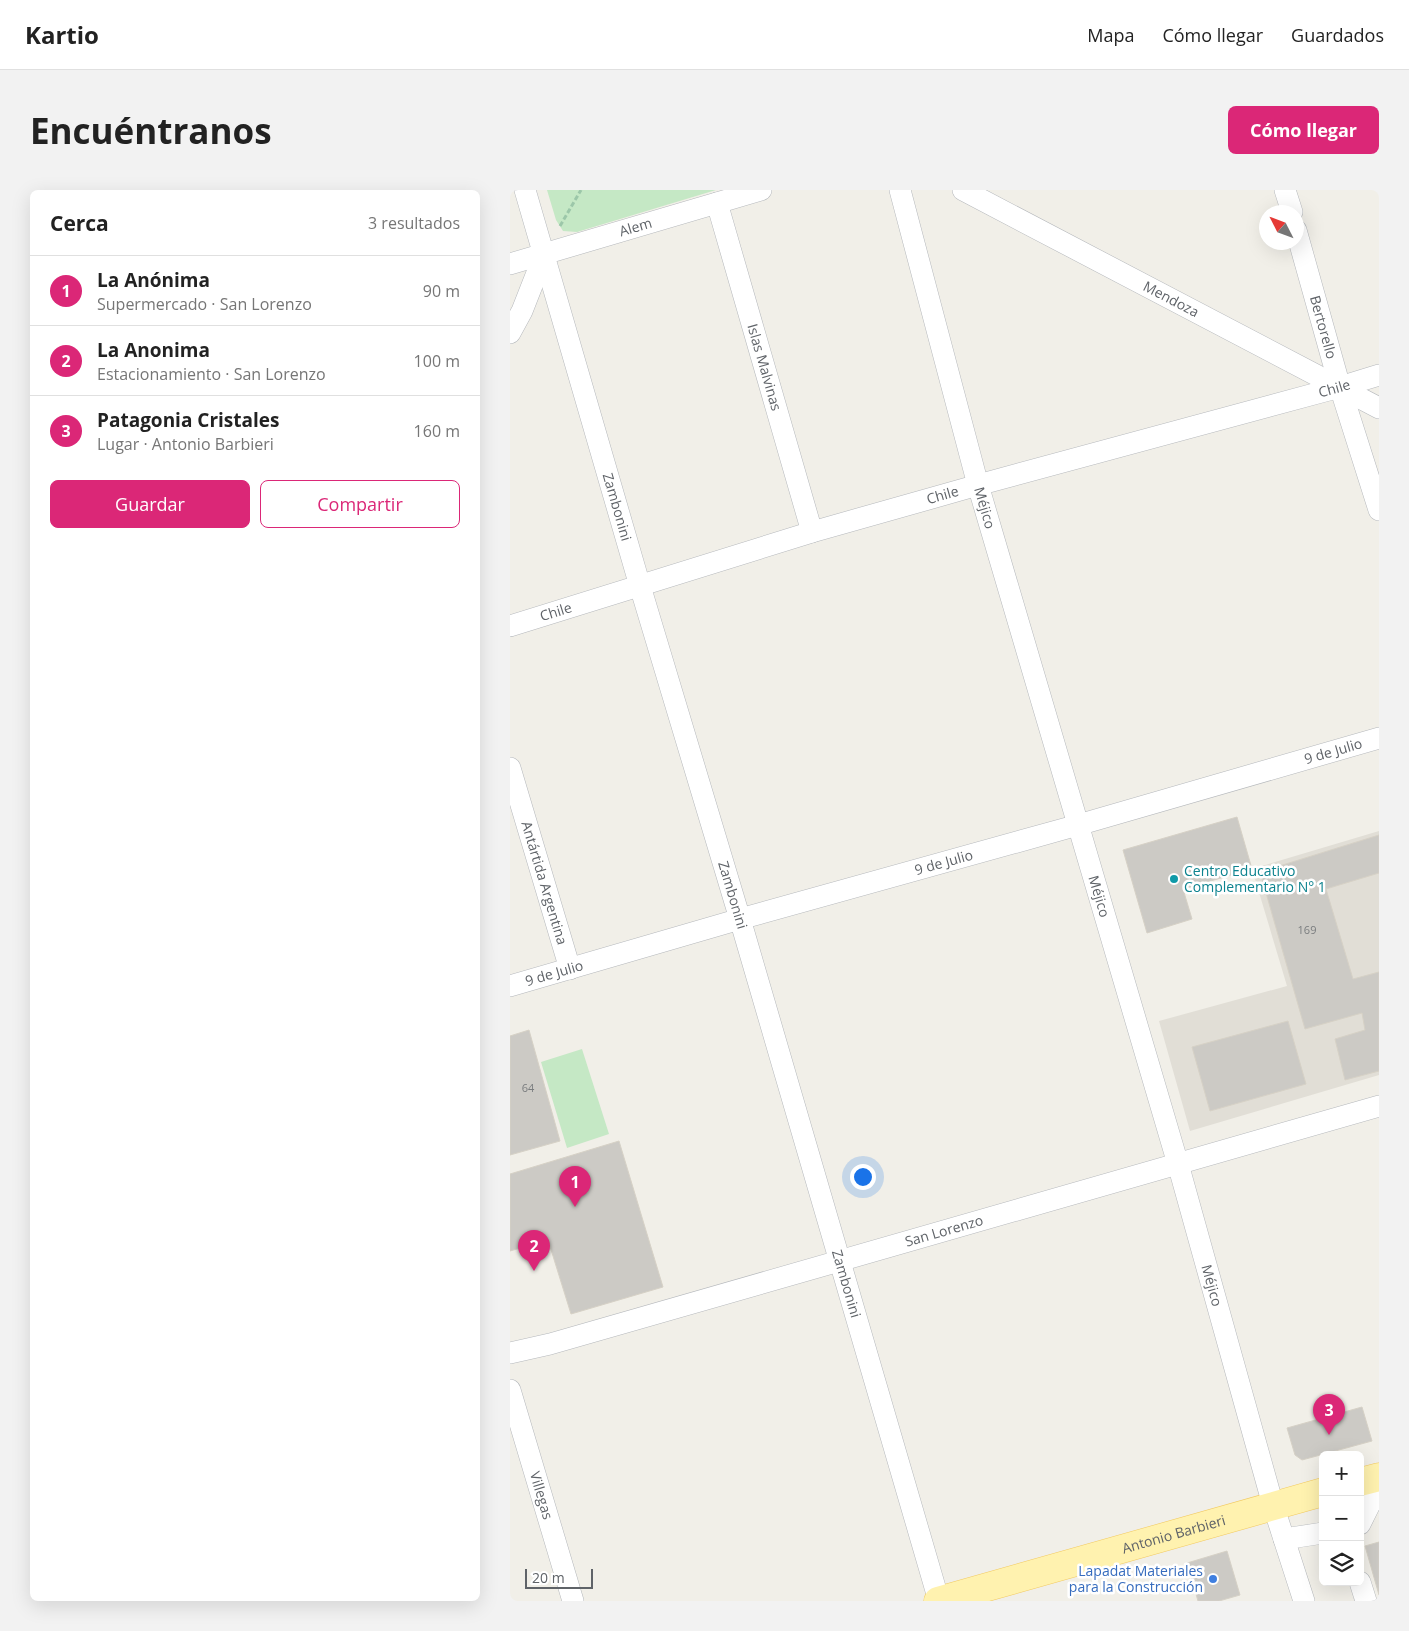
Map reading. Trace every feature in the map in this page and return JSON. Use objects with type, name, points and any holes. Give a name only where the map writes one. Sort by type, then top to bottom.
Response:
[{"type":"main road","points":[[1364,1481],[1379,1477]]},
{"type":"main road","name":"Antonio Barbieri","points":[[939,1601],[1319,1493]]},
{"type":"street","name":"Zambonini","points":[[526,190],[640,586],[740,919],[939,1601]]},
{"type":"street","name":"Alem","points":[[510,264],[761,190]]},
{"type":"street","name":"Méjico","points":[[900,190],[978,485],[1178,1164],[1273,1506],[1304,1601]]},
{"type":"street","name":"Mendoza","points":[[963,190],[1379,408]]},
{"type":"street","points":[[1286,190],[1290,205]]},
{"type":"street","name":"Islas Malvinas","points":[[717,203],[812,532]]},
{"type":"street","name":"Bertorello","points":[[1302,250],[1340,387],[1379,510]]},
{"type":"street","points":[[510,333],[522,311],[544,255]]},
{"type":"street","name":"Chile","points":[[510,626],[812,532],[1379,375]]},
{"type":"street","name":"9 de Julio","points":[[510,986],[1379,738]]},
{"type":"street","name":"Antártida Argentina","points":[[510,768],[570,969]]},
{"type":"street","name":"San Lorenzo","points":[[510,1354],[1379,1106]]},
{"type":"street","name":"Villegas","points":[[510,1390],[573,1601]]},
{"type":"street","points":[[1364,1517],[1379,1486]]},
{"type":"street","points":[[1364,1522],[1379,1512]]},
{"type":"street","points":[[1284,1539],[1319,1534]]},
{"type":"street","points":[[1361,1586],[1366,1601]]},
{"type":"path","points":[[544,255],[581,190]]},
{"type":"shaded area","points":[[1379,831],[1379,1075],[1190,1131],[1159,1021],[1287,986],[1252,869]]},
{"type":"green space","points":[[547,190],[716,190],[577,232],[563,231],[556,220]]},
{"type":"green space","points":[[582,1049],[609,1134],[567,1148],[541,1062]]},
{"type":"building","name":"Centro Educativo Complementario N° 1","points":[[1237,817],[1252,869],[1183,889],[1192,919],[1147,933],[1123,850]]},
{"type":"building","points":[[1379,835],[1379,873],[1326,889],[1353,979],[1379,972],[1379,1071],[1345,1080],[1335,1039],[1365,1030],[1362,1013],[1305,1029],[1260,872]]},
{"type":"building","points":[[1288,1021],[1306,1084],[1210,1111],[1192,1047]]},
{"type":"building","points":[[529,1030],[560,1141],[510,1155],[510,1036]]},
{"type":"building","points":[[619,1141],[663,1287],[571,1314],[548,1240],[510,1251],[510,1174]]},
{"type":"building","points":[[1362,1407],[1372,1441],[1335,1451],[1319,1451],[1319,1455],[1302,1460],[1295,1455],[1287,1428]]},
{"type":"building","points":[[1379,1542],[1379,1595],[1365,1546]]},
{"type":"building","name":"Lapadat Materiales para la Construcción","points":[[1227,1551],[1240,1595],[1219,1601],[1198,1601],[1187,1563]]},
{"type":"place","name":"Centro Educativo Complementario N° 1","points":[[1174,879]]},
{"type":"place","name":"La Anónima","points":[[575,1207]]},
{"type":"place","name":"La Anonima","points":[[534,1271]]},
{"type":"place","name":"Patagonia Cristales","points":[[1329,1435]]},
{"type":"place","name":"Lapadat Materiales para la Construcción","points":[[1213,1579]]}]
